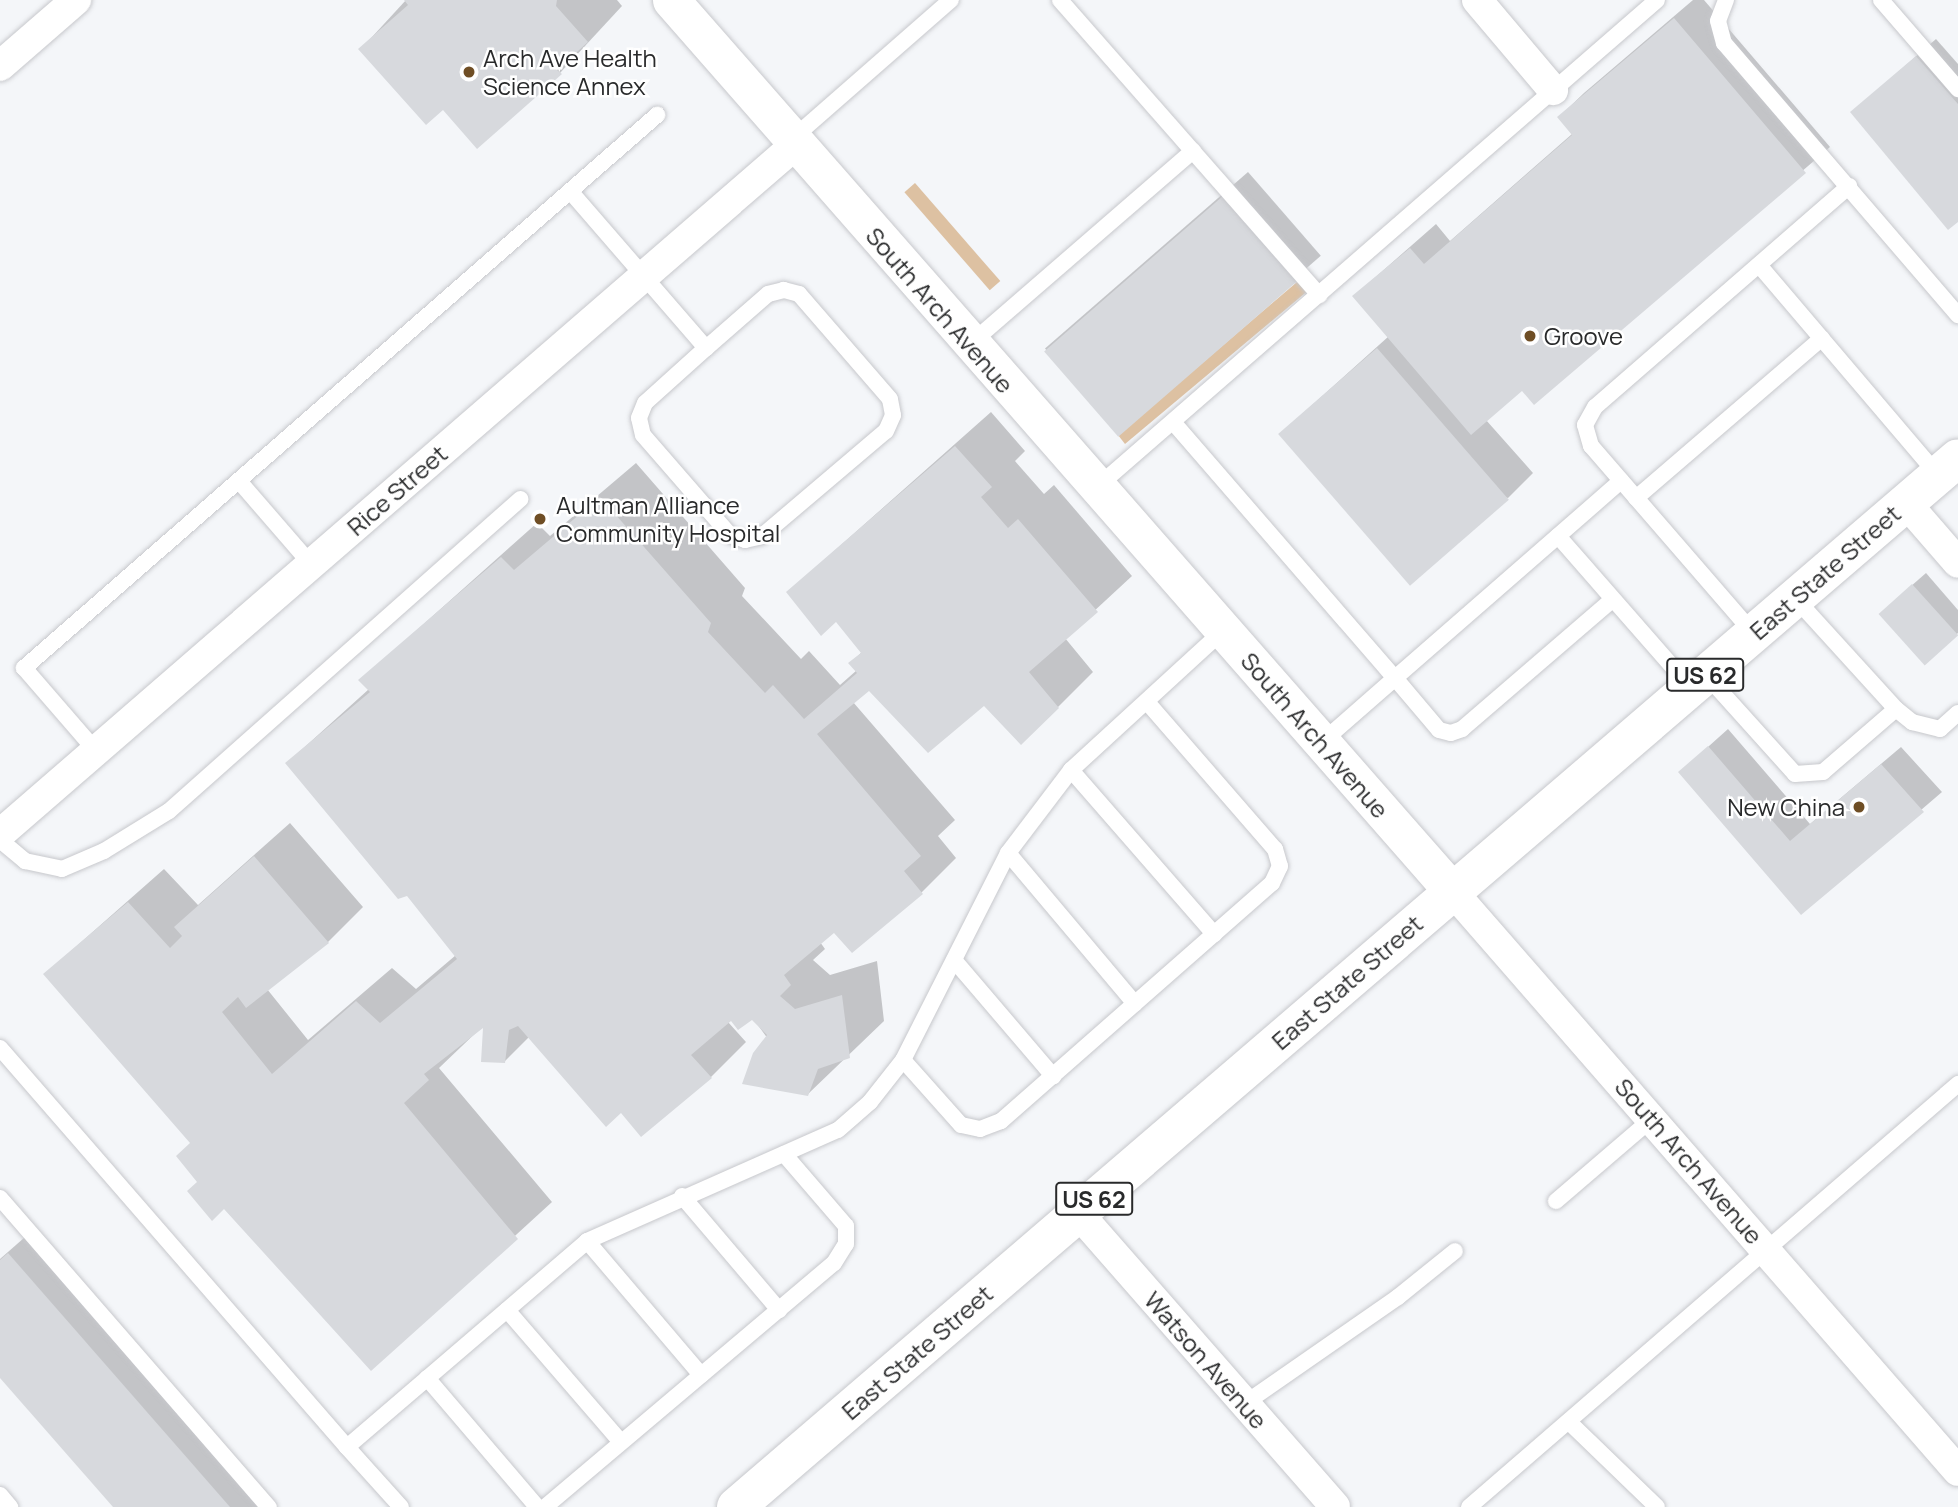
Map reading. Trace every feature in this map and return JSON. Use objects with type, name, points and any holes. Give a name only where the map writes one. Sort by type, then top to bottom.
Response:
[{"type":"highway","name":"East State Street","points":[[736,1507],[1948,466]]},
{"type":"street","name":"South Arch Avenue","points":[[671,0],[793,143],[1653,1118],[1958,1471]]},
{"type":"street","points":[[1477,0],[1553,90]]},
{"type":"street","points":[[0,66],[57,6]]},
{"type":"street","name":"Rice Street","points":[[0,834],[644,276],[793,143]]},
{"type":"street","points":[[1906,503],[1958,563]]},
{"type":"street","name":"Watson Avenue","points":[[1078,1213],[1335,1507]]},
{"type":"lane","points":[[793,143],[951,0]]},
{"type":"lane","points":[[1060,0],[1319,295]]},
{"type":"lane","points":[[1097,487],[1657,0]]},
{"type":"lane","points":[[1726,0],[1718,21],[1724,43],[1958,315]]},
{"type":"lane","points":[[1881,0],[1958,89]]},
{"type":"lane","points":[[96,751],[24,668],[657,115]]},
{"type":"lane","points":[[970,344],[1193,151]]},
{"type":"lane","points":[[1754,634],[1591,446],[1586,425],[1595,407],[1849,186]]},
{"type":"lane","points":[[570,191],[706,348]]},
{"type":"lane","points":[[1759,265],[1822,338],[1948,466]]},
{"type":"lane","points":[[784,290],[799,294],[890,399],[893,415],[886,431],[762,536],[745,540],[730,536],[643,435],[639,418],[645,403],[706,348],[768,294],[784,290]]},
{"type":"lane","points":[[1636,498],[1822,338]]},
{"type":"lane","points":[[1172,422],[1439,730],[1451,733],[1612,600]]},
{"type":"lane","points":[[239,481],[311,564]]},
{"type":"lane","points":[[1322,742],[1621,481]]},
{"type":"lane","points":[[0,840],[25,861],[62,869],[104,851],[169,811],[520,499]]},
{"type":"lane","points":[[1558,536],[1612,600],[1795,774],[1823,772],[1896,709]]},
{"type":"lane","points":[[1795,598],[1896,709],[1912,722],[1940,729],[1958,713]]},
{"type":"lane","points":[[347,1447],[587,1241],[682,1196],[838,1130],[870,1102],[903,1060],[1008,853],[1071,770],[1224,630]]},
{"type":"lane","points":[[903,1060],[961,1125],[980,1129],[1001,1121],[1272,883],[1280,866],[1275,849],[1147,702]]},
{"type":"lane","points":[[1071,770],[1214,934]]},
{"type":"lane","points":[[1008,853],[1135,1004]]},
{"type":"lane","points":[[954,960],[1053,1076]]},
{"type":"lane","points":[[0,1048],[401,1507]]},
{"type":"lane","points":[[1469,1507],[1769,1252],[1958,1084]]},
{"type":"lane","points":[[1556,1201],[1653,1118]]},
{"type":"lane","points":[[545,1507],[834,1263],[846,1244],[846,1226],[785,1154]]},
{"type":"lane","points":[[682,1196],[779,1310]]},
{"type":"lane","points":[[0,1198],[269,1507]]},
{"type":"lane","points":[[587,1241],[701,1375]]},
{"type":"lane","points":[[1244,1404],[1398,1297],[1455,1251]]},
{"type":"lane","points":[[507,1310],[621,1442]]},
{"type":"lane","points":[[427,1378],[537,1507]]},
{"type":"lane","points":[[1569,1422],[1657,1507]]},
{"type":"lane","points":[[0,1495],[10,1507]]},
{"type":"shaded area","points":[[915,183],[1000,281],[990,290],[904,192]]},
{"type":"shaded area","points":[[1297,282],[1310,289],[1125,444],[1118,435]]},
{"type":"building","name":"Arch Ave Health Science Annex","points":[[404,0],[557,0],[556,6],[588,42],[557,70],[562,74],[477,149],[443,110],[426,125],[358,49],[408,5]]},
{"type":"building","points":[[1674,18],[1806,173],[1534,405],[1522,391],[1471,435],[1352,296],[1410,248],[1424,264],[1572,135],[1557,117]]},
{"type":"building","points":[[1916,56],[1958,104],[1958,222],[1948,230],[1850,112]]},
{"type":"building","points":[[1223,196],[1297,281],[1118,437],[1044,351]]},
{"type":"building","points":[[1377,348],[1509,500],[1410,586],[1278,434]]},
{"type":"building","points":[[955,446],[992,487],[981,497],[1008,528],[1018,519],[1098,612],[1029,672],[1059,708],[1021,745],[984,706],[928,753],[869,691],[817,734],[921,856],[904,871],[923,894],[852,953],[834,933],[784,975],[791,985],[780,996],[795,1009],[842,995],[850,1058],[818,1069],[808,1096],[742,1084],[753,1053],[767,1035],[752,1020],[738,1030],[731,1021],[691,1055],[712,1078],[641,1137],[621,1113],[606,1127],[518,1026],[509,1030],[505,1063],[481,1062],[483,1028],[424,1074],[429,1080],[404,1103],[518,1239],[371,1371],[224,1209],[212,1221],[187,1191],[197,1182],[176,1156],[190,1143],[43,974],[128,902],[170,948],[182,936],[174,927],[254,856],[329,943],[246,1008],[238,997],[222,1012],[272,1074],[356,1001],[380,1023],[457,959],[407,896],[398,899],[285,763],[370,692],[358,680],[501,557],[514,570],[600,497],[711,623],[708,632],[765,693],[773,685],[804,719],[857,673],[848,663],[861,653],[836,622],[821,636],[786,592]]},
{"type":"building","points":[[1912,584],[1958,635],[1925,665],[1879,614]]},
{"type":"building","points":[[1708,746],[1790,841],[1881,764],[1924,812],[1801,915],[1678,772]]},
{"type":"building","points":[[8,1253],[230,1507],[113,1507],[0,1378],[0,1260]]},
{"type":"place","name":"Arch Ave Health Science Annex","points":[[469,72]]},
{"type":"place","name":"Groove","points":[[1530,336]]},
{"type":"place","name":"Aultman Alliance Community Hospital","points":[[540,519]]},
{"type":"place","name":"New China","points":[[1859,807]]}]
